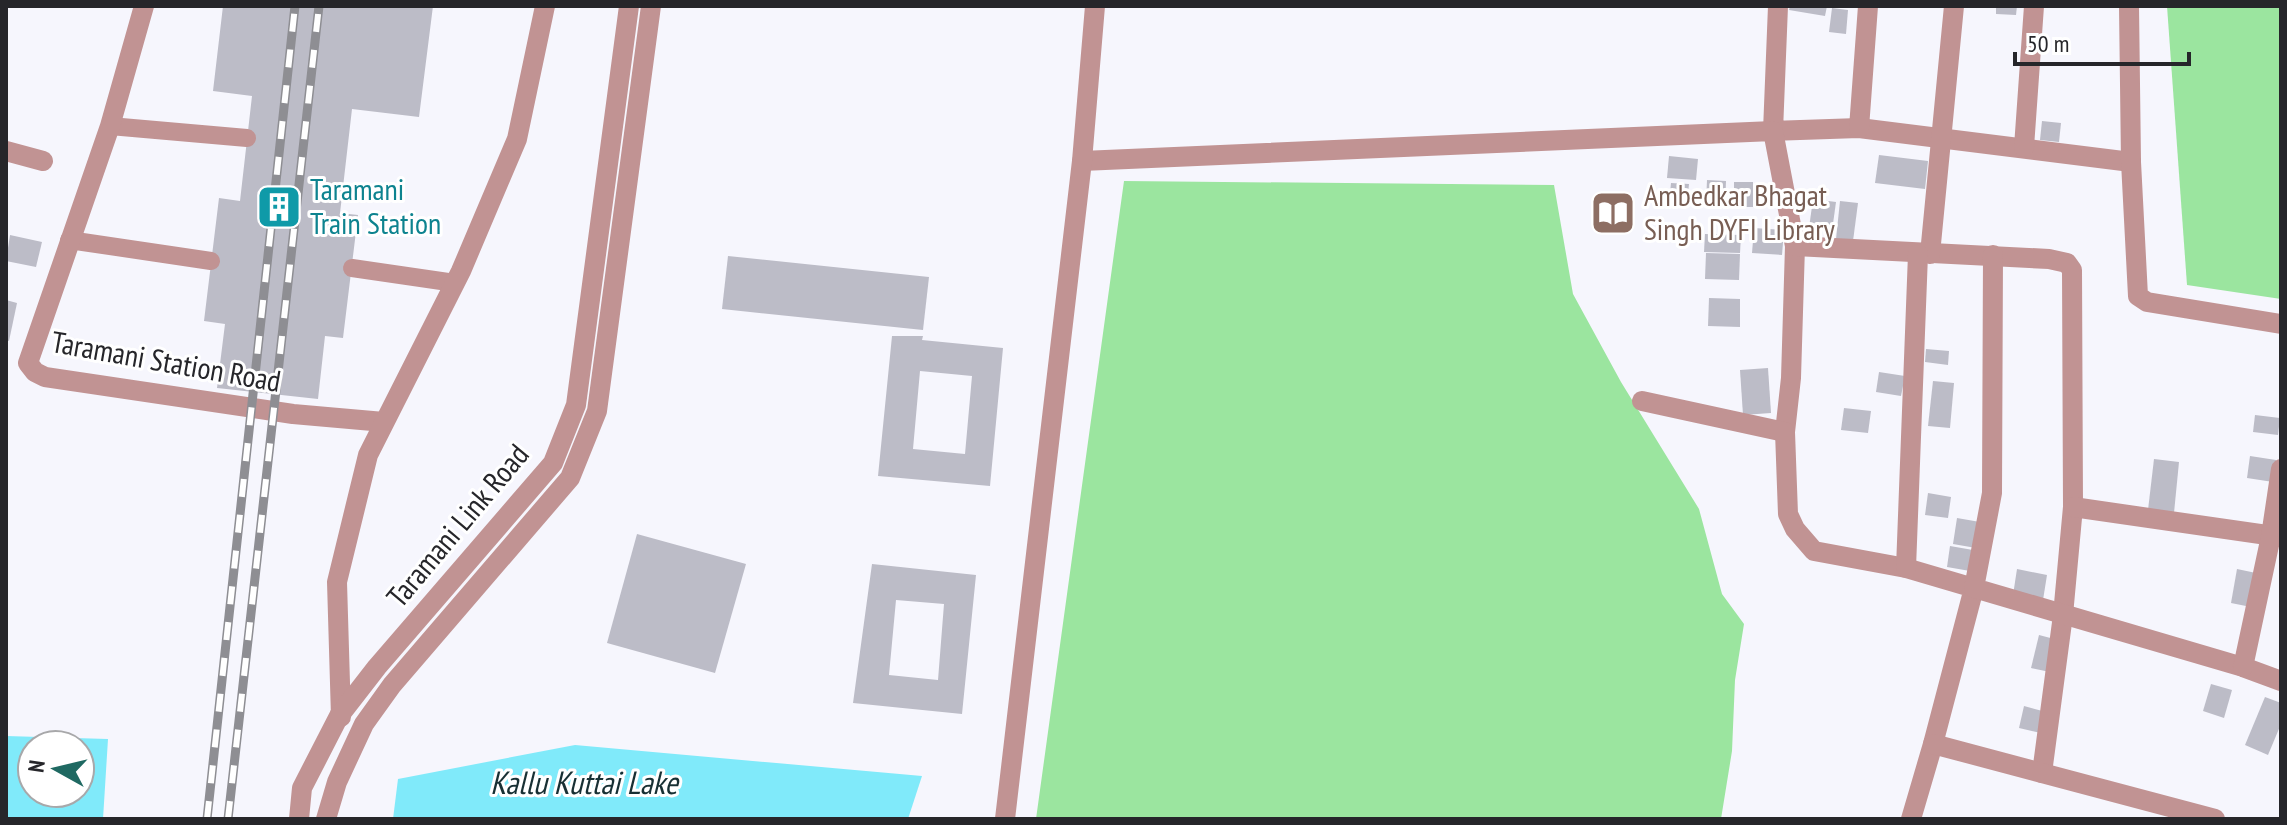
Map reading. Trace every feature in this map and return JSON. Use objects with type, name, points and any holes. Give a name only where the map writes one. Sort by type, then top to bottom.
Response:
[{"type":"street","name":"Taramani Station Road","points":[[144,6],[110,126],[28,363],[35,372],[45,377],[277,412],[384,422]]},
{"type":"street","points":[[364,724],[339,716],[337,582],[368,455],[455,283],[517,139],[545,6]]},
{"type":"street","name":"Taramani Link Road","points":[[299,819],[302,788],[339,716],[377,667],[553,463],[576,405],[629,6]]},
{"type":"street","name":"Taramani Link Road","points":[[326,819],[337,782],[364,724],[392,685],[570,478],[597,411],[651,6]]},
{"type":"street","points":[[1005,819],[1082,161],[1095,6]]},
{"type":"street","points":[[1778,6],[1773,131],[1795,246],[1791,378],[1785,432],[1788,514],[1804,542],[1814,551],[1906,568],[2243,667],[2281,681]]},
{"type":"street","points":[[1859,128],[1868,6]]},
{"type":"street","points":[[1906,568],[1924,254],[1954,6]]},
{"type":"street","points":[[2024,147],[2034,6]]},
{"type":"street","points":[[2129,6],[2131,162],[2138,296],[2147,302],[2281,324]]},
{"type":"street","points":[[110,126],[247,138]]},
{"type":"street","points":[[1082,161],[1859,128],[2131,162]]},
{"type":"street","points":[[6,151],[43,161]]},
{"type":"street","points":[[69,240],[211,261]]},
{"type":"street","points":[[1795,246],[1993,255],[2057,261],[2067,263],[2072,270],[2073,507],[2063,615],[2042,773]]},
{"type":"street","points":[[1911,819],[1974,588],[1992,493],[1993,255]]},
{"type":"street","points":[[352,268],[455,283]]},
{"type":"street","points":[[1642,401],[1785,432]]},
{"type":"street","points":[[2243,667],[2276,537],[2281,469]]},
{"type":"street","points":[[2073,507],[2276,537]]},
{"type":"street","points":[[1933,744],[2215,819]]},
{"type":"green space","points":[[2167,6],[2281,6],[2281,299],[2187,285]]},
{"type":"green space","points":[[1124,181],[1554,185],[1573,294],[1621,382],[1699,509],[1722,594],[1744,624],[1735,680],[1732,751],[1721,819],[1036,819]]},
{"type":"water","points":[[6,736],[16,736],[16,809],[96,809],[96,739],[108,739],[103,819],[6,819]]},
{"type":"water","name":"Kallu Kuttai Lake","points":[[575,745],[922,776],[908,819],[393,819],[398,779]]},
{"type":"building","name":"Taramani Train Station","points":[[223,6],[433,6],[419,117],[352,109],[340,213],[358,215],[343,338],[325,336],[318,399],[217,388],[225,324],[204,321],[219,198],[240,201],[252,96],[213,91]]},
{"type":"building","points":[[1790,6],[1827,6],[1825,16],[1789,10]]},
{"type":"building","points":[[1996,6],[2017,6],[2016,15],[1996,14]]},
{"type":"building","points":[[1832,8],[1848,10],[1846,34],[1829,32]]},
{"type":"building","points":[[2042,121],[2061,123],[2059,142],[2040,140]]},
{"type":"building","points":[[1879,155],[1928,161],[1925,189],[1875,183]]},
{"type":"building","points":[[1669,156],[1698,159],[1696,180],[1667,178]]},
{"type":"building","points":[[1707,180],[1726,181],[1725,205],[1706,204]]},
{"type":"building","points":[[1734,182],[1753,182],[1753,207],[1734,207]]},
{"type":"building","points":[[1671,183],[1689,184],[1687,204],[1669,203]]},
{"type":"building","points":[[1813,199],[1836,202],[1832,231],[1809,228]]},
{"type":"building","points":[[1840,201],[1858,203],[1853,241],[1836,239]]},
{"type":"building","points":[[1754,228],[1784,230],[1782,255],[1752,253]]},
{"type":"building","points":[[1705,234],[1741,235],[1740,253],[1704,252]]},
{"type":"building","points":[[10,235],[42,242],[36,267],[6,261]]},
{"type":"building","points":[[1706,253],[1740,254],[1739,280],[1705,279]]},
{"type":"building","points":[[728,256],[929,277],[923,330],[722,309]]},
{"type":"building","points":[[1709,298],[1740,299],[1740,327],[1708,326]]},
{"type":"building","points":[[6,300],[17,303],[9,341],[6,340]]},
{"type":"building","points":[[892,336],[923,336],[922,340],[1003,348],[990,486],[878,476]],"holes":[[[920,371],[972,376],[965,454],[913,449]]]},
{"type":"building","points":[[1926,349],[1949,351],[1948,365],[1925,362]]},
{"type":"building","points":[[1768,368],[1771,413],[1743,415],[1740,370]]},
{"type":"building","points":[[1879,372],[1905,376],[1901,396],[1876,392]]},
{"type":"building","points":[[1933,381],[1954,383],[1950,428],[1928,426]]},
{"type":"building","points":[[1844,408],[1871,411],[1868,433],[1841,430]]},
{"type":"building","points":[[2255,415],[2280,418],[2278,435],[2253,432]]},
{"type":"building","points":[[2250,456],[2276,460],[2273,482],[2247,478]]},
{"type":"building","points":[[2154,459],[2179,462],[2174,513],[2148,510]]},
{"type":"building","points":[[1928,493],[1951,497],[1948,518],[1925,515]]},
{"type":"building","points":[[1957,518],[1980,522],[1976,548],[1953,544]]},
{"type":"building","points":[[637,534],[746,564],[715,673],[607,643]]},
{"type":"building","points":[[1950,546],[1973,550],[1970,571],[1947,567]]},
{"type":"building","points":[[872,564],[976,575],[962,714],[853,703]],"holes":[[[896,600],[944,604],[938,680],[889,675]]]},
{"type":"building","points":[[2017,569],[2047,575],[2043,600],[2013,595]]},
{"type":"building","points":[[2237,569],[2256,573],[2251,607],[2231,603]]},
{"type":"building","points":[[2039,635],[2058,640],[2050,672],[2031,668]]},
{"type":"building","points":[[2211,684],[2232,690],[2224,718],[2203,711]]},
{"type":"building","points":[[2265,697],[2281,703],[2281,724],[2268,755],[2245,745]]},
{"type":"building","points":[[2024,706],[2050,713],[2045,734],[2019,728]]},
{"type":"railway","points":[[207,819],[295,6]]},
{"type":"railway","points":[[228,819],[319,6]]},
{"type":"place","name":"Taramani Train Station","points":[[279,207]]},
{"type":"place","name":"Ambedkar Bhagat Singh DYFI Library","points":[[1613,213]]}]
